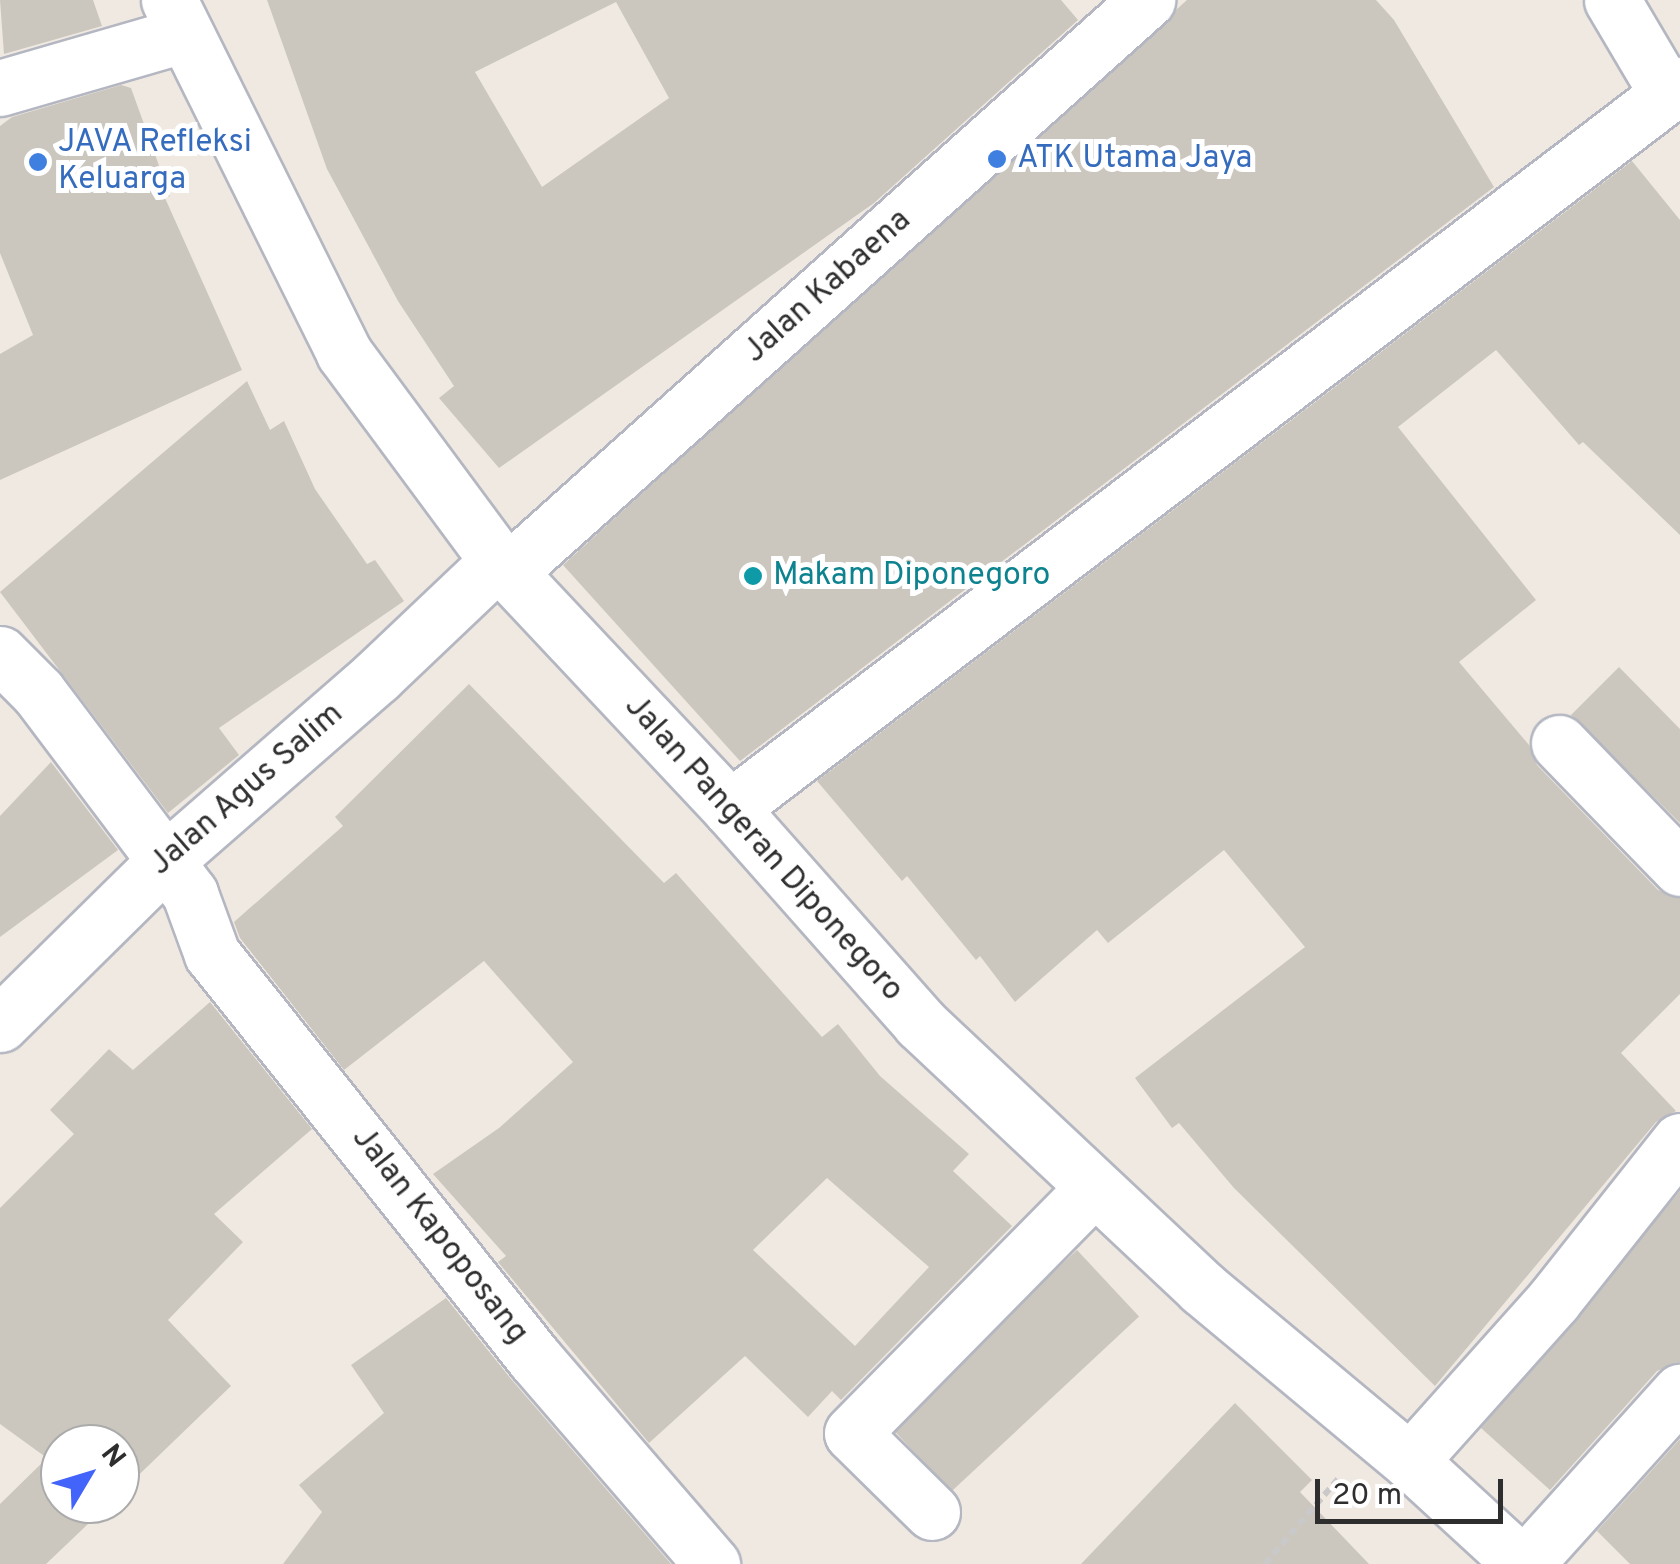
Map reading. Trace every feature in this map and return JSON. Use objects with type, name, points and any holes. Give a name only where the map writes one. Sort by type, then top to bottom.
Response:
[{"type":"street","name":"Jalan Kabaena","points":[[503,567],[1147,0]]},
{"type":"street","points":[[730,808],[1673,89],[1612,0]]},
{"type":"street","name":"Jalan Pangeran Diponegoro","points":[[176,18],[344,352],[503,567],[730,808],[920,1024],[1094,1188],[1523,1564]]},
{"type":"street","points":[[0,88],[176,18]]},
{"type":"street","name":"Jalan Agus Salim","points":[[0,1024],[177,878],[378,676],[503,567]]},
{"type":"street","name":"Jalan Kapoposang","points":[[0,654],[38,692],[177,878],[212,954],[535,1358],[712,1564]]},
{"type":"street","points":[[1559,743],[1680,868]]},
{"type":"street","points":[[1392,1448],[1553,1301],[1680,1141]]},
{"type":"street","points":[[932,1512],[852,1433],[1094,1188]]},
{"type":"street","points":[[1523,1564],[1680,1392]]},
{"type":"path","points":[[1265,1564],[1392,1448]]},
{"type":"building","points":[[0,0],[93,0],[102,26],[4,54]]},
{"type":"building","points":[[267,0],[1061,0],[1078,20],[874,203],[499,468],[439,398],[454,386],[398,301],[327,169]],"holes":[[[616,2],[669,98],[542,187],[475,72]]]},
{"type":"building","points":[[1187,0],[1376,0],[1394,20],[1494,187],[740,761],[563,565]]},
{"type":"building","points":[[121,85],[131,88],[170,196],[165,198],[242,370],[0,480],[0,354],[33,335],[0,253],[0,126],[12,117]]},
{"type":"building","points":[[1632,161],[1680,220],[1680,535],[1583,442],[1579,445],[1496,350],[1398,427],[1536,600],[1459,662],[1529,745],[1537,765],[1658,890],[1680,898],[1680,994],[1621,1053],[1676,1111],[1656,1122],[1435,1386],[1234,1188],[1179,1123],[1172,1128],[1135,1078],[1305,947],[1224,850],[1108,943],[1097,930],[1015,1002],[980,956],[976,960],[907,876],[902,881],[817,781]]},
{"type":"building","points":[[247,381],[270,430],[284,421],[315,489],[367,564],[375,560],[404,601],[219,728],[239,755],[168,813],[0,592]]},
{"type":"building","points":[[1619,667],[1680,729],[1680,823],[1571,715]]},
{"type":"building","points":[[469,684],[664,883],[676,873],[822,1037],[838,1024],[880,1076],[969,1154],[953,1171],[1012,1226],[841,1400],[832,1391],[808,1417],[745,1356],[649,1443],[498,1262],[506,1256],[433,1174],[499,1128],[573,1062],[484,961],[344,1070],[240,938],[234,922],[343,826],[335,817]],"holes":[[[827,1178],[929,1267],[855,1346],[753,1250]]]},
{"type":"building","points":[[51,762],[118,850],[0,937],[0,816]]},
{"type":"building","points":[[210,1002],[312,1129],[214,1214],[243,1242],[168,1320],[231,1386],[140,1474],[140,1424],[40,1424],[40,1453],[0,1424],[0,1208],[74,1134],[50,1110],[109,1049],[133,1070]]},
{"type":"building","points":[[1680,1191],[1680,1362],[1657,1371],[1550,1490],[1481,1428]]},
{"type":"building","points":[[1077,1250],[1139,1317],[951,1492],[889,1425]]},
{"type":"building","points":[[446,1298],[671,1564],[283,1564],[322,1512],[299,1485],[384,1413],[351,1365]]},
{"type":"building","points":[[1235,1403],[1312,1480],[1300,1492],[1369,1564],[1081,1564]]},
{"type":"building","points":[[1680,1439],[1680,1564],[1630,1564],[1597,1531]]},
{"type":"building","points":[[40,1465],[40,1524],[88,1524],[46,1564],[0,1564],[0,1504]]},
{"type":"place","name":"ATK Utama Jaya","points":[[997,159]]},
{"type":"place","name":"JAVA Refleksi Keluarga","points":[[38,162]]},
{"type":"place","name":"Makam Diponegoro","points":[[753,576]]}]
